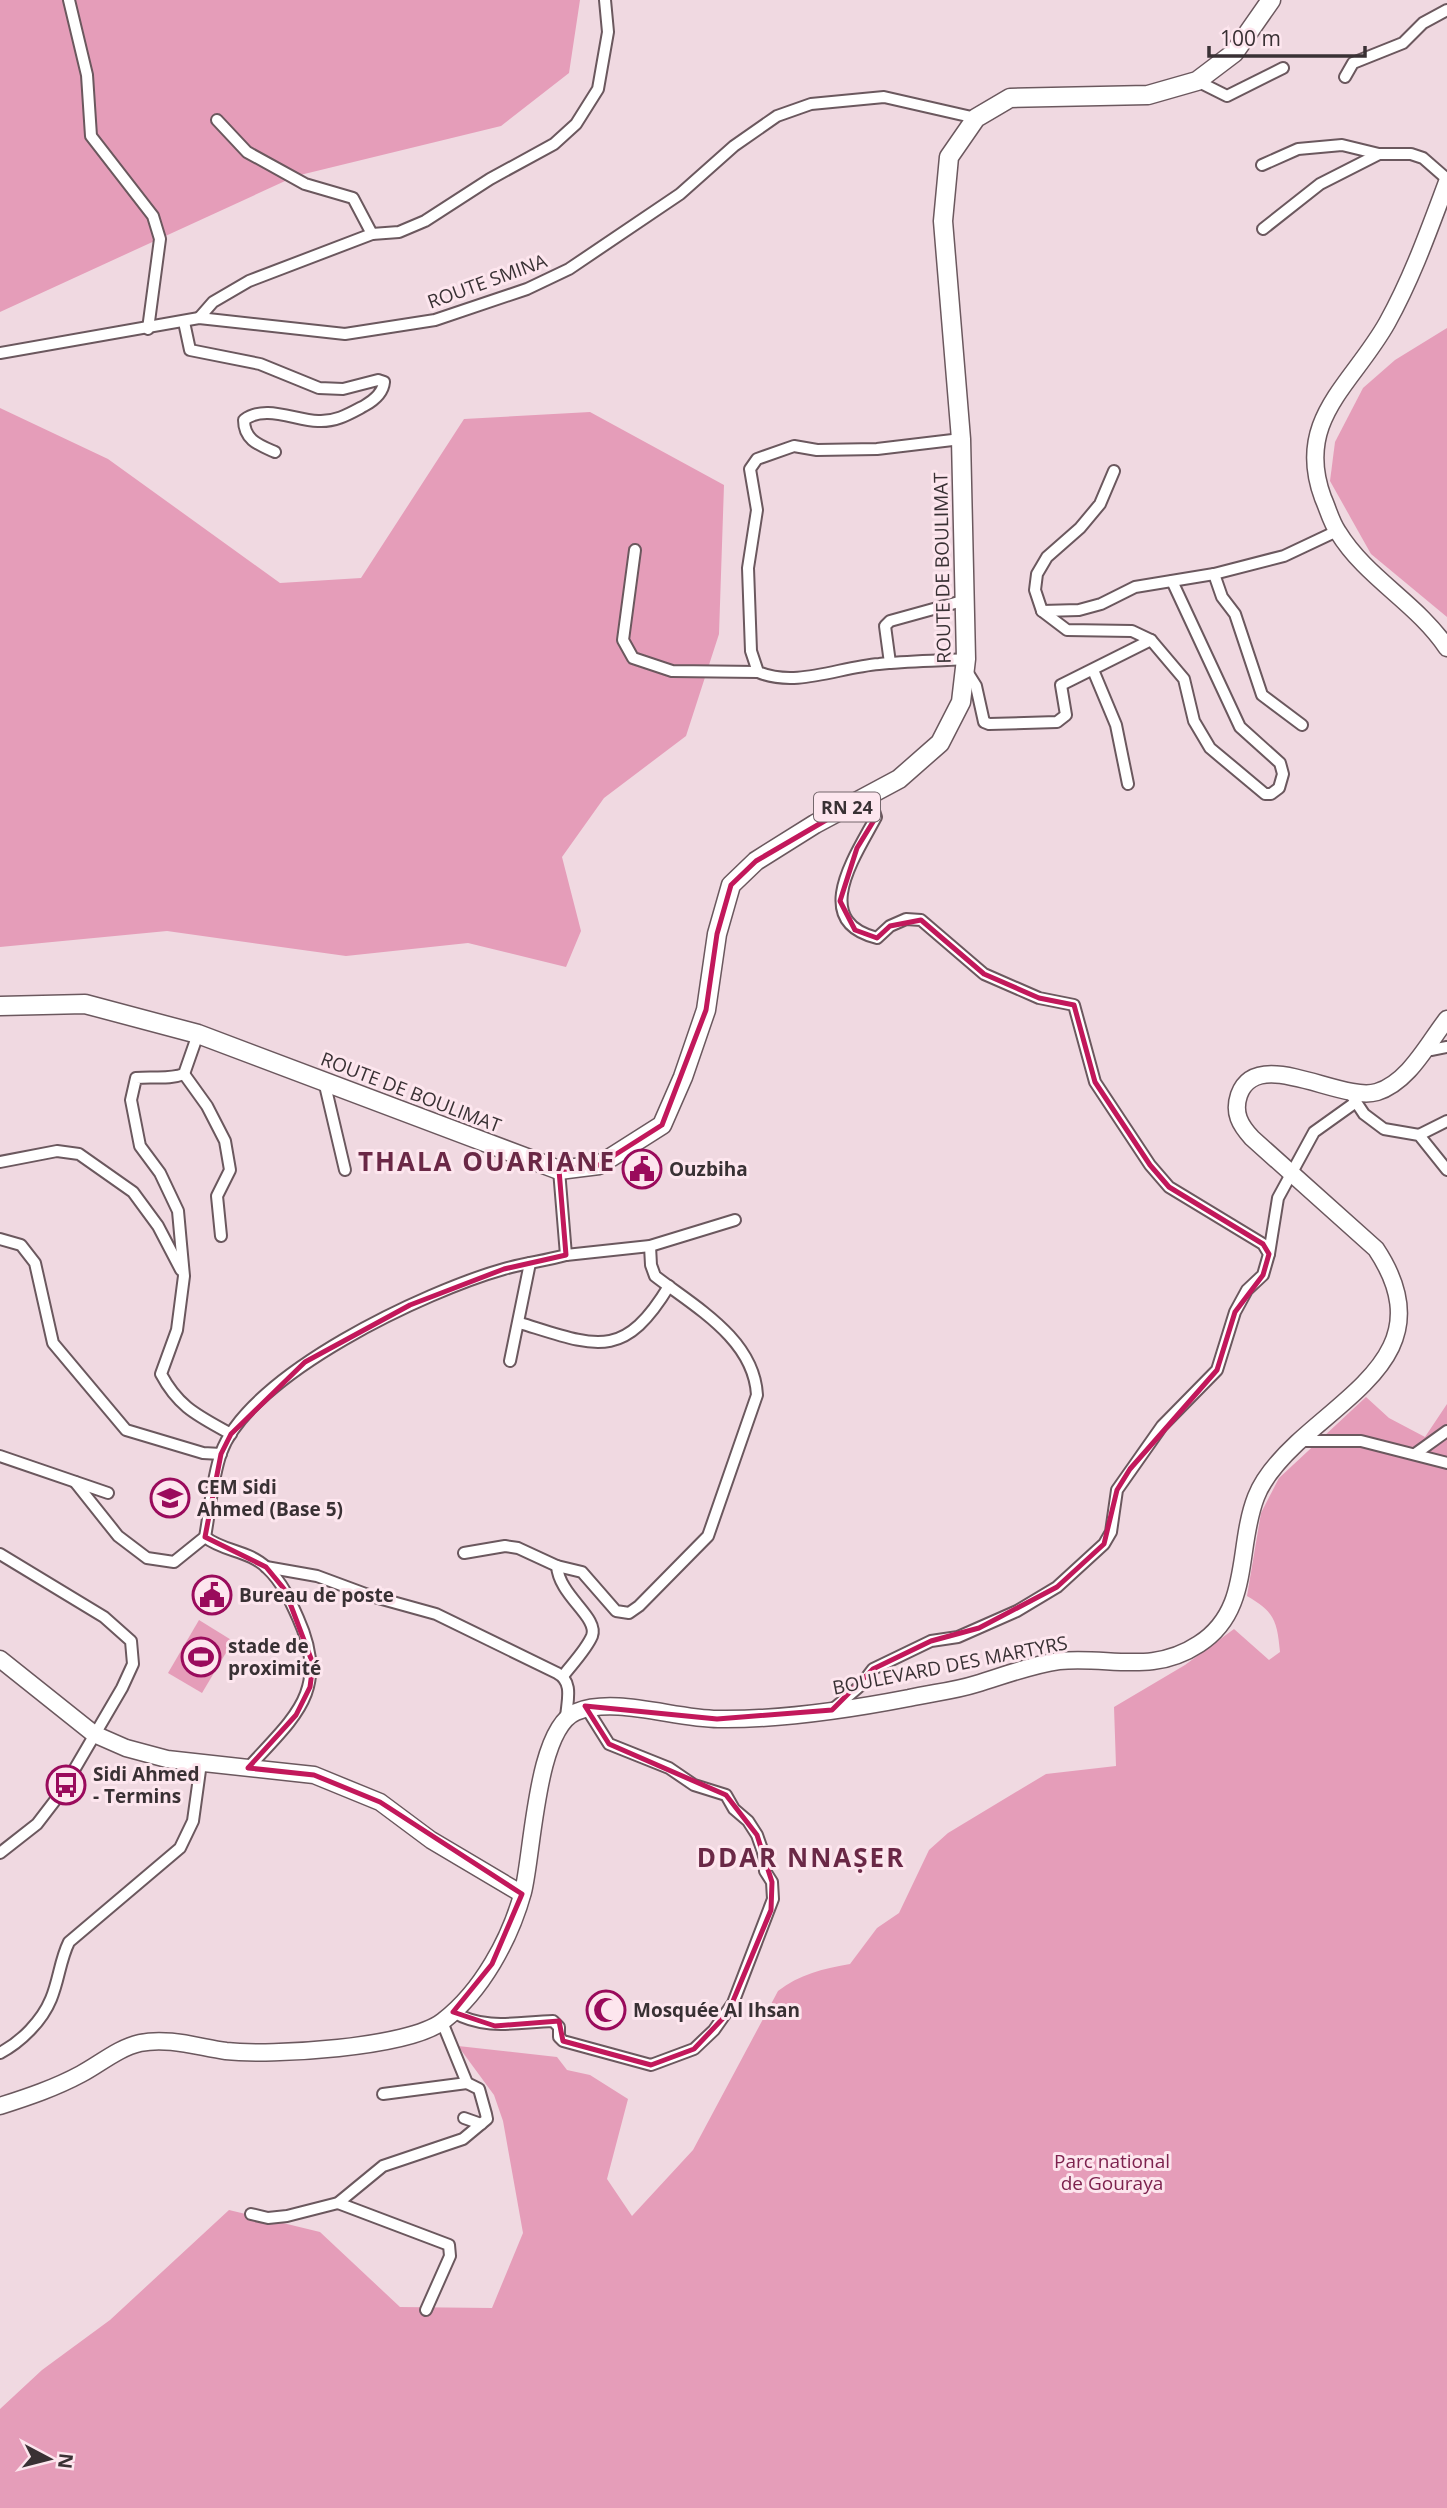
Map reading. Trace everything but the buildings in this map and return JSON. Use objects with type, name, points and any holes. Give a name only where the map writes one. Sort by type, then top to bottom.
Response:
[{"type":"main road","name":"ROUTE DE BOULIMAT","points":[[0,1006],[85,1004],[198,1034],[559,1170],[599,1164],[662,1125],[683,1077],[706,1010],[717,934],[732,885],[755,861],[899,779],[940,743],[961,702],[965,664],[966,600],[961,439],[943,221],[949,157],[975,118],[1010,98],[1148,95],[1197,81],[1234,53],[1271,0]]},
{"type":"main road","points":[[1447,180],[1398,302],[1363,359],[1335,395],[1318,429],[1314,457],[1318,483],[1338,532],[1368,569],[1433,626],[1447,648]]},
{"type":"main road","name":"BOULEVARD DES MARTYRS","points":[[566,1718],[587,1709],[610,1706],[717,1719],[832,1710],[974,1685],[1014,1671],[1060,1661],[1144,1664],[1172,1659],[1202,1643],[1224,1622],[1238,1593],[1248,1527],[1256,1497],[1267,1477],[1299,1441],[1375,1374],[1392,1349],[1400,1319],[1391,1271],[1376,1250],[1241,1126],[1236,1112],[1245,1082],[1259,1076],[1296,1076],[1353,1098],[1366,1094],[1391,1086],[1405,1075],[1447,1019]]},
{"type":"main road","points":[[0,1659],[94,1734],[136,1751],[167,1759],[314,1775],[380,1802],[431,1840],[522,1894]]},
{"type":"main road","points":[[0,2106],[52,2088],[138,2043],[165,2041],[272,2054],[309,2052],[414,2034],[448,2017],[492,1964],[522,1894],[551,1742],[566,1718]]},
{"type":"street","points":[[69,0],[87,75],[90,135],[153,216],[160,239],[148,329]]},
{"type":"street","points":[[199,318],[213,302],[249,281],[372,234],[399,232],[425,221],[490,179],[554,144],[576,124],[598,89],[608,32],[605,0]]},
{"type":"street","points":[[1345,77],[1353,63],[1403,43],[1423,23],[1447,10]]},
{"type":"street","points":[[1197,81],[1227,96],[1283,68]]},
{"type":"street","name":"ROUTE SMINA","points":[[0,353],[199,318],[345,334],[435,320],[527,289],[569,269],[680,194],[734,146],[777,116],[811,104],[884,97],[975,118]]},
{"type":"street","points":[[217,120],[247,152],[305,184],[353,198],[372,234]]},
{"type":"street","points":[[1262,165],[1297,149],[1342,145],[1380,155],[1411,154],[1423,158],[1447,180]]},
{"type":"street","points":[[1263,229],[1320,184],[1380,155]]},
{"type":"street","points":[[184,322],[190,350],[260,364],[318,388],[343,389],[378,380],[384,382],[383,389],[372,401],[341,419],[319,421],[271,413],[252,414],[244,420],[244,431],[253,442],[275,452]]},
{"type":"street","points":[[758,672],[751,651],[748,568],[757,510],[750,469],[757,459],[794,446],[817,450],[877,449],[961,439]]},
{"type":"street","points":[[1114,471],[1100,504],[1080,528],[1047,557],[1037,574],[1035,590],[1042,611],[1067,630],[1132,631],[1151,639],[1184,679],[1194,721],[1210,748],[1265,794],[1271,794],[1279,788],[1283,774],[1280,763],[1240,727],[1172,581]]},
{"type":"street","points":[[1042,611],[1079,610],[1101,604],[1135,587],[1214,575],[1284,556],[1338,532]]},
{"type":"street","points":[[635,550],[623,640],[633,658],[672,671],[758,672],[771,678],[794,680],[829,671],[890,663],[965,664],[976,685],[984,722],[989,724],[1064,720],[1066,715],[1061,685],[1151,639]]},
{"type":"street","points":[[1214,575],[1222,597],[1235,614],[1262,695],[1302,725]]},
{"type":"street","points":[[890,663],[886,626],[890,621],[966,600]]},
{"type":"street","points":[[1093,670],[1116,724],[1128,784]]},
{"type":"street","points":[[869,795],[876,817],[857,848],[841,901],[844,915],[855,930],[877,938],[890,926],[906,919],[921,920],[984,974],[1039,998],[1074,1005],[1095,1082],[1150,1165],[1169,1187],[1263,1244],[1269,1254]]},
{"type":"street","points":[[198,1034],[184,1074],[170,1080],[153,1076],[136,1078],[131,1100],[140,1146],[160,1172],[178,1211],[184,1276],[177,1330],[161,1374],[173,1397],[192,1413],[231,1434]]},
{"type":"street","points":[[1424,1048],[1447,1047]]},
{"type":"street","points":[[184,1074],[207,1105],[225,1141],[230,1170],[217,1196],[221,1236]]},
{"type":"street","points":[[324,1081],[345,1170]]},
{"type":"street","points":[[832,1710],[860,1686],[873,1669],[932,1641],[958,1637],[1017,1611],[1057,1587],[1104,1544],[1111,1532],[1117,1490],[1163,1426],[1217,1370],[1235,1312],[1247,1290],[1263,1275],[1273,1245],[1278,1198],[1314,1132],[1353,1098],[1364,1114],[1384,1129],[1419,1135],[1447,1121]]},
{"type":"street","points":[[1419,1135],[1447,1170]]},
{"type":"street","points":[[0,1162],[57,1151],[79,1154],[133,1192],[158,1226],[184,1276]]},
{"type":"street","points":[[559,1170],[566,1255]]},
{"type":"street","points":[[75,1482],[118,1536],[147,1558],[174,1562],[205,1537],[221,1454],[231,1434],[271,1390],[305,1362],[410,1305],[494,1272],[566,1255],[650,1246],[736,1220]]},
{"type":"street","points":[[0,1239],[21,1245],[35,1263],[53,1343],[126,1430],[192,1450],[221,1454]]},
{"type":"street","points":[[464,1553],[505,1546],[517,1548],[557,1566],[582,1572],[616,1611],[629,1613],[708,1536],[757,1395],[757,1383],[741,1349],[720,1325],[655,1276],[650,1246]]},
{"type":"street","points":[[510,1361],[520,1323],[530,1263]]},
{"type":"street","points":[[520,1323],[574,1340],[609,1343],[624,1338],[651,1316],[669,1286]]},
{"type":"street","points":[[1415,1454],[1447,1431]]},
{"type":"street","points":[[1299,1441],[1361,1441],[1447,1463]]},
{"type":"street","points":[[0,1456],[108,1493]]},
{"type":"street","points":[[205,1537],[216,1546],[248,1554],[266,1567],[285,1590],[303,1630],[313,1664],[310,1687],[296,1715],[248,1768]]},
{"type":"street","points":[[0,1554],[104,1617],[131,1642],[133,1664],[122,1688],[60,1794],[37,1824],[0,1853]]},
{"type":"street","points":[[557,1566],[560,1584],[591,1620],[593,1629],[591,1638],[563,1676]]},
{"type":"street","points":[[266,1567],[317,1576],[371,1596],[436,1614],[563,1676],[569,1689],[566,1718]]},
{"type":"street","points":[[467,2083],[448,2017],[495,2026],[553,2021],[559,2027],[559,2037],[563,2042],[651,2065],[694,2049],[714,2030],[733,2003],[773,1899],[772,1882],[765,1871],[764,1852],[757,1835],[723,1792],[694,1785],[669,1768],[609,1744],[587,1709]]},
{"type":"street","points":[[0,2053],[38,2022],[52,1998],[59,1961],[69,1942],[180,1848],[192,1821],[201,1763]]},
{"type":"street","points":[[251,2214],[268,2218],[287,2216],[338,2203],[383,2166],[463,2139],[481,2124],[486,2114],[479,2089],[467,2083],[383,2094]]},
{"type":"street","points":[[464,2118],[481,2124]]},
{"type":"street","points":[[338,2203],[449,2245],[450,2256],[426,2310]]},
{"type":"highlighted area","points":[[869,795],[876,817],[857,848],[840,901],[855,930],[877,938],[890,926],[921,920],[984,974],[1039,998],[1074,1005],[1095,1082],[1150,1165],[1169,1187],[1263,1244],[1269,1254],[1263,1275],[1235,1312],[1217,1370],[1130,1469],[1117,1490],[1104,1544],[1057,1587],[979,1628],[931,1641],[873,1669],[832,1710],[717,1719],[585,1706],[609,1744],[726,1795],[757,1835],[772,1882],[771,1910],[728,2013],[694,2049],[651,2065],[563,2041],[559,2021],[495,2026],[453,2012],[492,1964],[522,1894],[380,1802],[314,1775],[248,1768],[296,1715],[310,1687],[313,1664],[285,1590],[266,1567],[205,1537],[221,1454],[231,1434],[305,1362],[410,1305],[504,1269],[566,1255],[559,1170],[599,1165],[662,1125],[706,1010],[717,934],[731,885],[756,861]]},
{"type":"green space","points":[[0,0],[580,0],[569,73],[501,126],[296,176],[0,312]]},
{"type":"green space","points":[[1447,328],[1447,617],[1371,554],[1330,481],[1335,442],[1363,388],[1395,360]]},
{"type":"green space","points":[[0,408],[108,459],[280,583],[361,578],[464,419],[590,412],[724,485],[719,634],[686,736],[604,798],[562,857],[581,931],[566,967],[468,943],[346,956],[167,931],[0,947]]},
{"type":"green space","name":"Parc national de Gouraya","points":[[1366,1397],[1389,1418],[1425,1437],[1447,1404],[1447,2508],[0,2508],[0,2409],[42,2370],[110,2320],[229,2210],[320,2232],[400,2307],[492,2308],[523,2233],[503,2121],[494,2095],[458,2046],[557,2057],[567,2070],[590,2075],[628,2099],[607,2179],[632,2216],[693,2150],[778,1991],[812,1973],[850,1964],[877,1928],[899,1913],[929,1850],[948,1833],[1046,1774],[1116,1766],[1114,1707],[1185,1665],[1234,1629],[1269,1660],[1280,1652],[1273,1618],[1264,1607],[1247,1596],[1261,1513],[1279,1478]]},
{"type":"green space","name":"stade de proximité","points":[[199,1620],[233,1641],[202,1693],[168,1673]]},
{"type":"place","name":"Ouzbiha","points":[[642,1169]]},
{"type":"place","name":"CEM Sidi Ahmed (Base 5)","points":[[170,1498]]},
{"type":"place","name":"Bureau de poste","points":[[212,1595]]},
{"type":"place","name":"stade de proximité","points":[[201,1657]]},
{"type":"place","name":"Sidi Ahmed - Termins","points":[[66,1785]]},
{"type":"place","name":"Mosquée Al Ihsan","points":[[606,2010]]},
{"type":"district","name":"THALA OUARIANE","points":[[487,1161]]},
{"type":"district","name":"DDAR NNAṢER","points":[[801,1857]]}]
